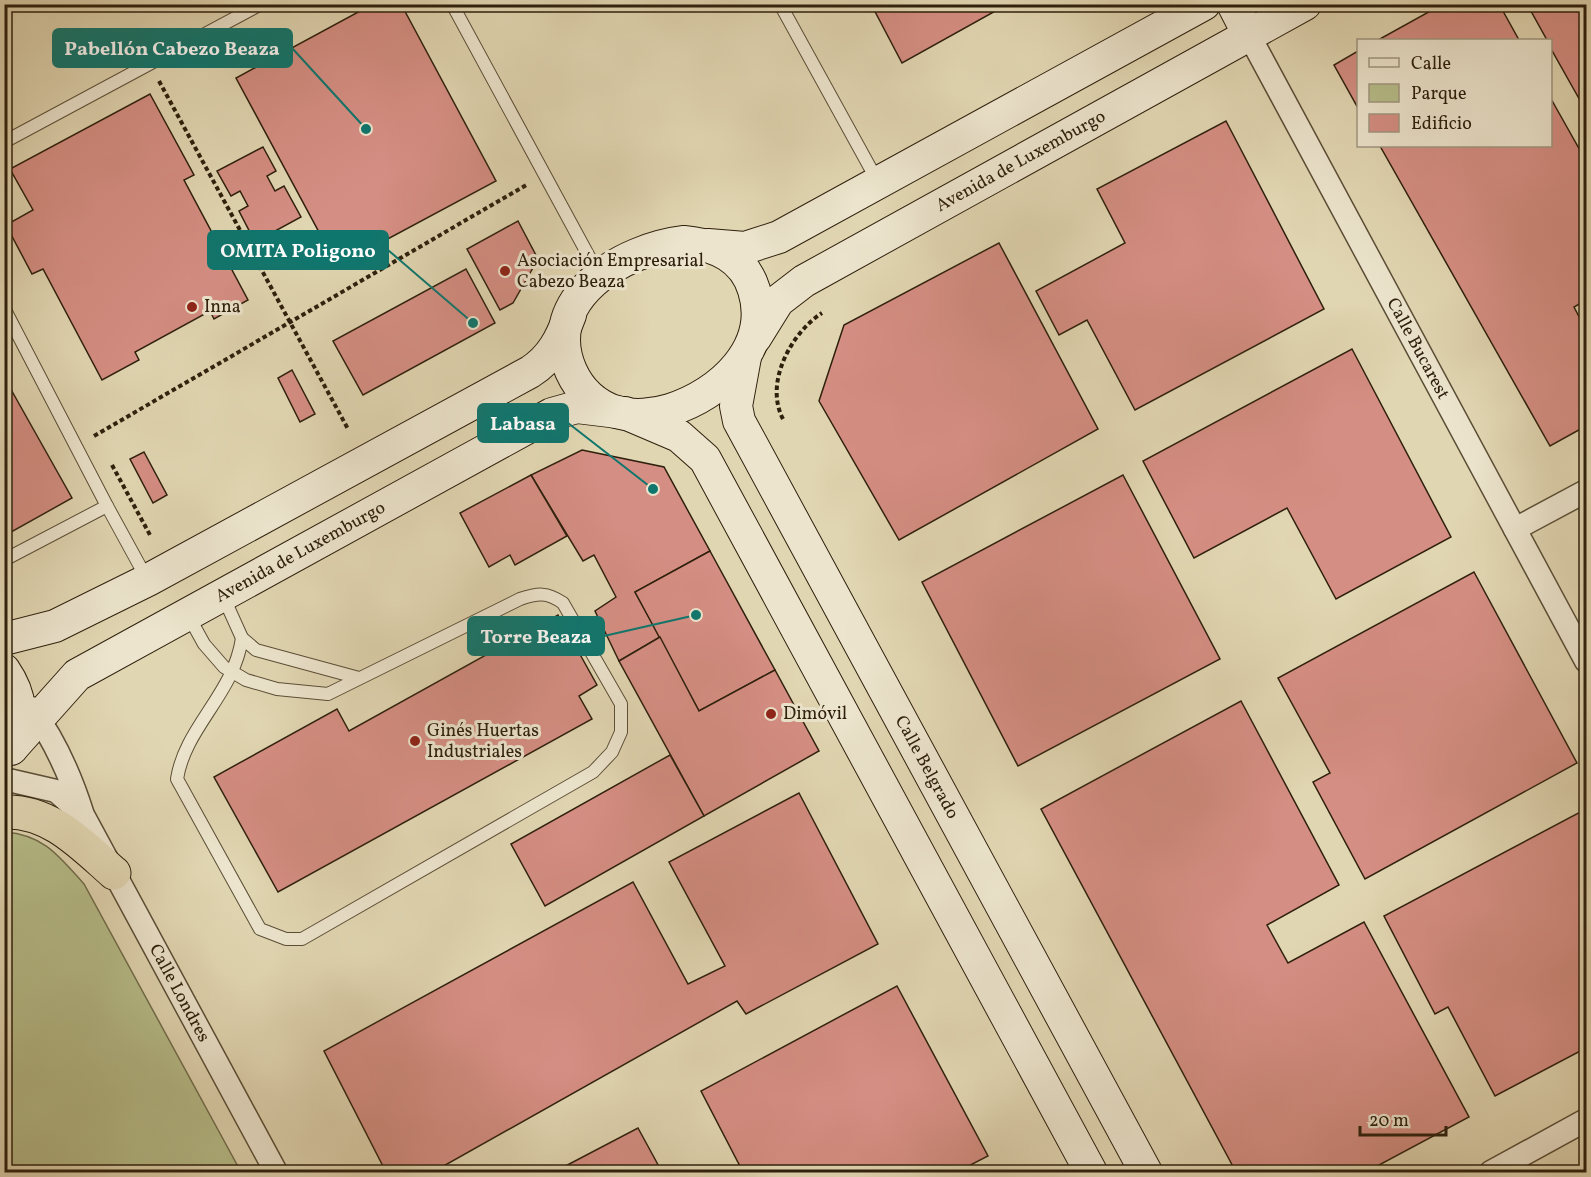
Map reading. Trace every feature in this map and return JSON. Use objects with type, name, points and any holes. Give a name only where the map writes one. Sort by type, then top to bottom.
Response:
[{"type":"highway","points":[[4,812],[26,813],[51,823],[76,840],[114,873]]},
{"type":"main road","points":[[4,639],[55,626],[148,580],[530,372],[548,358],[555,348],[582,293],[599,275],[635,254],[664,244],[684,242],[745,248],[779,237],[1204,4]]},
{"type":"main road","points":[[1233,4],[1250,37]]},
{"type":"main road","name":"Avenida de Luxemburgo","points":[[750,347],[778,301],[804,281],[1250,37],[1305,4]]},
{"type":"main road","points":[[621,413],[659,413],[700,398],[718,386],[750,347],[759,321],[757,300],[751,279],[726,252],[707,244]]},
{"type":"main road","points":[[570,315],[564,337],[565,358],[573,377],[585,395],[621,413],[679,436],[705,459],[1091,1173]]},
{"type":"main road","name":"Calle Belgrado","points":[[750,347],[736,406],[740,422],[1146,1173]]},
{"type":"main road","name":"Avenida de Luxemburgo","points":[[8,754],[77,675],[552,414],[577,407],[621,413]]},
{"type":"main road","name":"Avenida de Luxemburgo","points":[[8,754],[20,722],[20,702],[9,677]]},
{"type":"street","name":"Calle Bucarest","points":[[1250,37],[1587,660]]},
{"type":"street","points":[[1515,529],[1587,491]]},
{"type":"street","points":[[9,677],[39,718],[72,782],[83,815]]},
{"type":"street","points":[[4,779],[56,791],[83,815]]},
{"type":"street","name":"Calle Londres","points":[[83,815],[276,1173]]},
{"type":"street","points":[[1491,1173],[1587,1120]]},
{"type":"lane","points":[[4,142],[261,4]]},
{"type":"lane","points":[[453,4],[599,275]]},
{"type":"lane","points":[[780,4],[878,183]]},
{"type":"lane","points":[[4,308],[148,580]]},
{"type":"lane","points":[[4,560],[107,506]]},
{"type":"lane","points":[[188,615],[204,644],[224,667],[234,673],[246,680],[277,689],[328,694],[520,598],[538,593],[551,595],[563,603],[621,704],[621,732],[612,752],[593,771],[302,939],[286,939],[260,929],[177,778],[180,762],[189,745],[234,673],[242,638]]},
{"type":"lane","points":[[223,596],[242,638],[256,650],[359,678]]},
{"type":"path","points":[[150,64],[348,429]]},
{"type":"path","points":[[76,447],[545,175]]},
{"type":"path","points":[[783,419],[776,400],[782,366],[798,335],[822,314]]},
{"type":"path","points":[[96,435],[101,445]]},
{"type":"path","points":[[106,455],[150,536]]},
{"type":"green space","points":[[5,832],[30,837],[41,842],[58,856],[84,884],[241,1172],[5,1172]]},
{"type":"building","points":[[373,4],[401,4],[496,181],[356,256],[351,250],[334,260],[236,78]]},
{"type":"building","points":[[871,4],[1008,4],[902,63]]},
{"type":"building","points":[[1443,4],[1499,4],[1518,39],[1380,39]]},
{"type":"building","points":[[1527,4],[1586,4],[1586,111],[1552,51],[1552,39],[1546,39]]},
{"type":"building","points":[[1357,52],[1357,106],[1334,65]]},
{"type":"building","points":[[150,94],[194,175],[184,180],[248,300],[214,319],[210,311],[135,352],[139,360],[102,380],[43,269],[32,274],[6,225],[33,210],[10,169]]},
{"type":"building","points":[[1552,101],[1586,161],[1586,300],[1574,307],[1586,330],[1586,426],[1550,446],[1381,147],[1552,147]]},
{"type":"building","points":[[1226,121],[1324,309],[1135,410],[1087,320],[1059,335],[1036,291],[1125,243],[1097,189]]},
{"type":"building","points":[[263,147],[276,171],[267,176],[275,191],[284,186],[301,217],[255,242],[239,211],[248,206],[240,191],[231,196],[217,171]]},
{"type":"building","name":"Asociación Empresarial Cabezo Beaza","points":[[518,221],[538,259],[513,303],[500,310],[467,249]]},
{"type":"building","points":[[999,243],[1098,429],[899,540],[819,401],[844,325]]},
{"type":"building","points":[[466,269],[495,323],[363,395],[333,341]]},
{"type":"building","points":[[1352,349],[1451,537],[1336,599],[1287,508],[1194,558],[1143,461]]},
{"type":"building","points":[[292,370],[315,414],[300,422],[278,378]]},
{"type":"building","points":[[4,377],[72,498],[4,536]]},
{"type":"building","points":[[582,450],[664,467],[710,551],[635,592],[660,637],[619,661],[595,611],[616,597],[594,555],[583,561],[531,475]]},
{"type":"building","points":[[144,452],[167,495],[153,503],[130,459]]},
{"type":"building","points":[[531,475],[567,536],[515,565],[510,555],[489,567],[460,513]]},
{"type":"building","points":[[1123,475],[1220,659],[1018,766],[922,582]]},
{"type":"building","points":[[710,551],[775,670],[699,711],[635,592]]},
{"type":"building","points":[[1474,572],[1577,763],[1365,879],[1313,782],[1330,773],[1278,678]]},
{"type":"building","points":[[558,615],[597,685],[579,696],[592,719],[278,892],[214,777],[337,709],[349,731]]},
{"type":"building","points":[[660,637],[699,711],[775,670],[819,751],[704,816],[619,661]]},
{"type":"building","points":[[1241,701],[1339,885],[1267,925],[1288,963],[1364,922],[1469,1117],[1366,1172],[1236,1172],[1041,809]]},
{"type":"building","points":[[670,755],[704,816],[545,906],[511,844]]},
{"type":"building","points":[[799,793],[878,944],[746,1014],[737,1001],[433,1172],[386,1172],[324,1051],[633,882],[688,984],[725,966],[669,862]]},
{"type":"building","points":[[1586,809],[1586,1048],[1495,1096],[1448,1007],[1435,1014],[1384,916]]},
{"type":"building","points":[[897,986],[988,1156],[957,1172],[743,1172],[701,1091]]},
{"type":"building","points":[[638,1128],[662,1172],[554,1172]]},
{"type":"place","name":"Pabellón Cabezo Beaza","points":[[366,129]]},
{"type":"place","name":"Asociación Empresarial Cabezo Beaza","points":[[505,271]]},
{"type":"place","name":"Inna","points":[[192,307]]},
{"type":"place","name":"OMITA Poligono","points":[[473,323]]},
{"type":"place","name":"Labasa","points":[[653,489]]},
{"type":"place","name":"Torre Beaza","points":[[696,615]]},
{"type":"place","name":"Dimóvil","points":[[771,714]]},
{"type":"place","name":"Ginés Huertas Industriales","points":[[415,741]]}]
